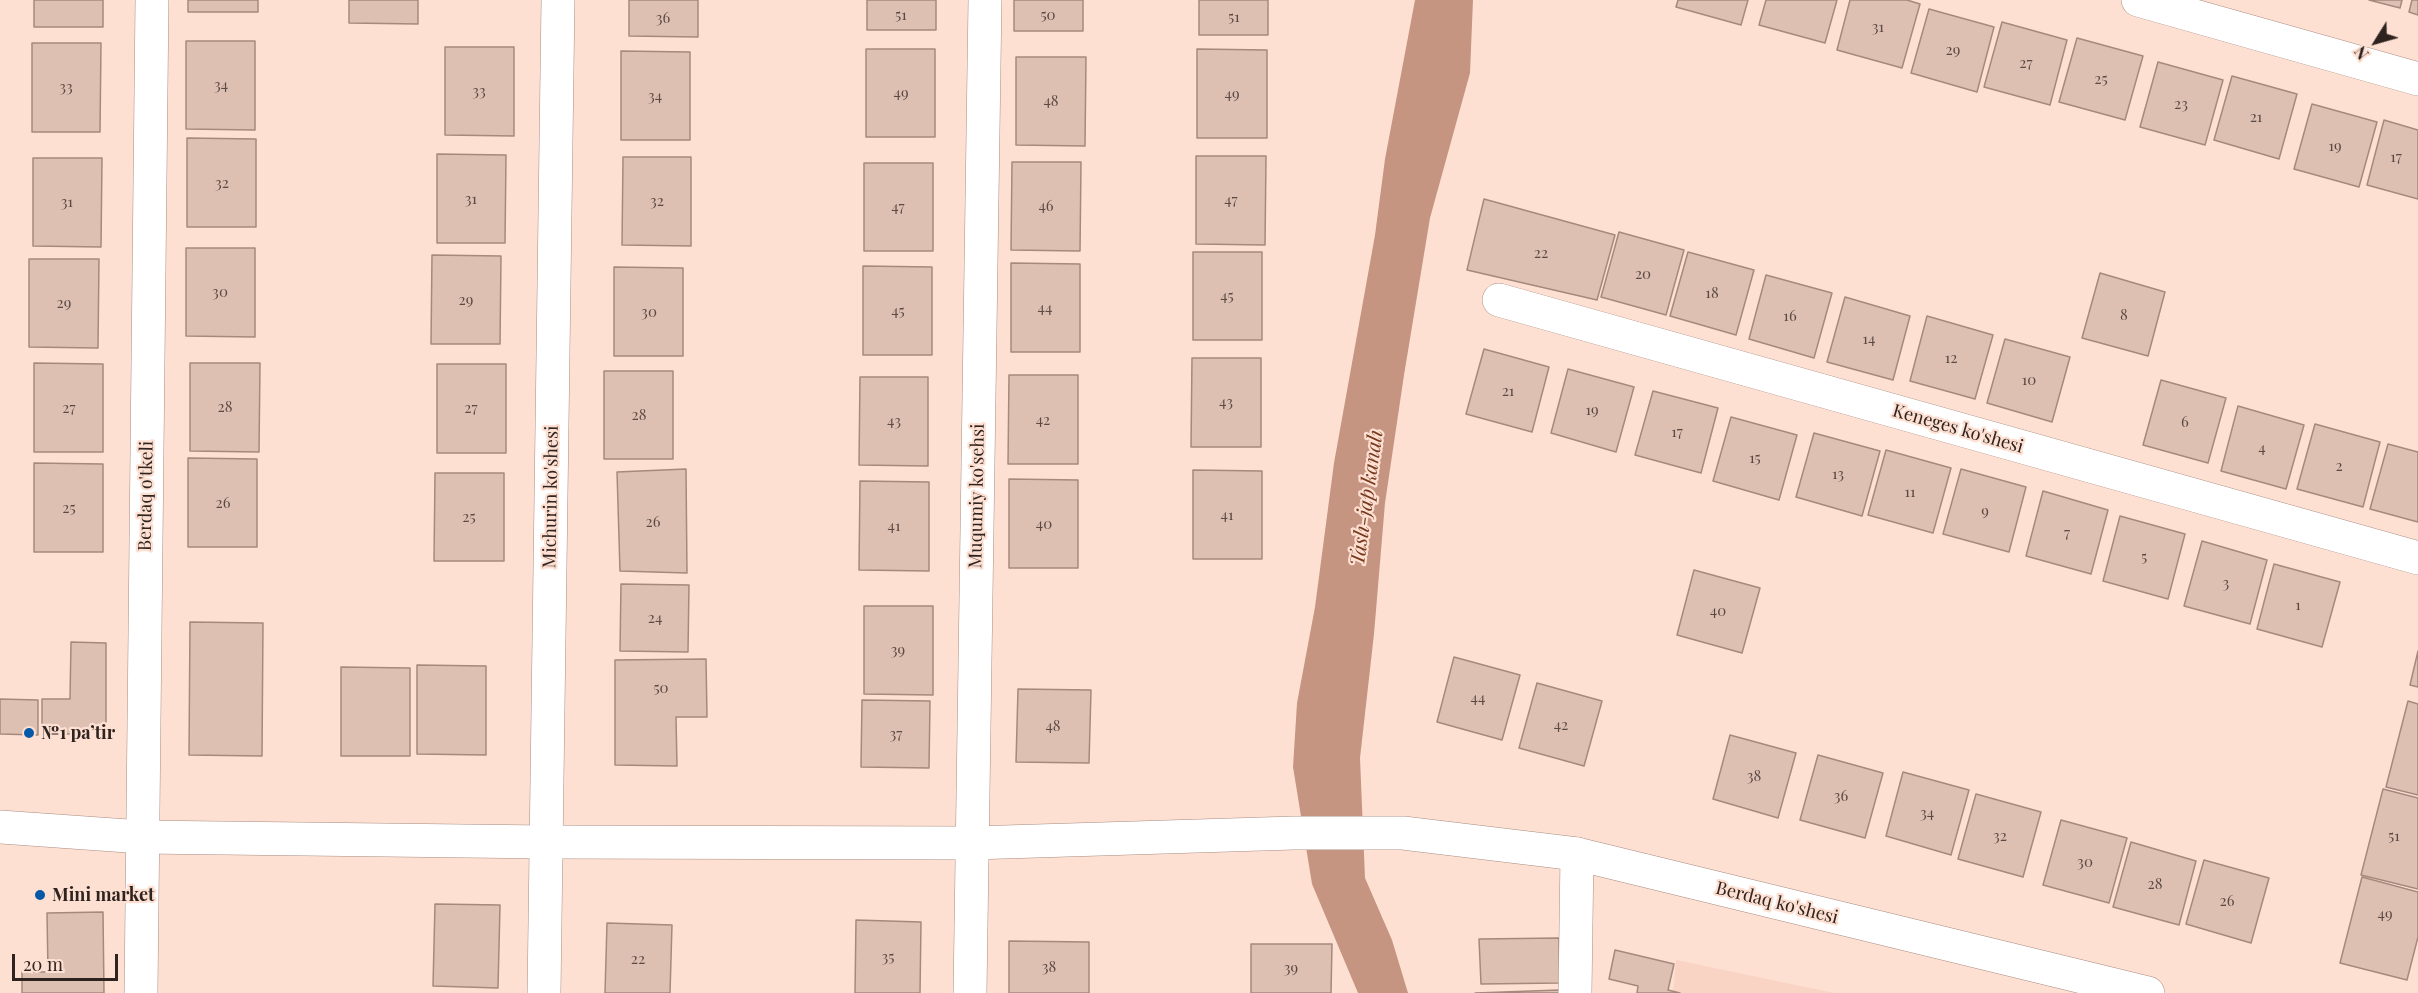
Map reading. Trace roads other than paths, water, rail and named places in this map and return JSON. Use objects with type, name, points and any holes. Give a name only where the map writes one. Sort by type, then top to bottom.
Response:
[{"type":"street","name":"Berdaq o'tkeli","points":[[141,993],[152,0]]},
{"type":"street","name":"Michurin ko'shesi","points":[[544,993],[558,0]]},
{"type":"street","name":"Muqumiy ko'sehsi","points":[[970,993],[986,0]]},
{"type":"street","points":[[2138,0],[2418,79]]},
{"type":"street","name":"Keneges ko'shesi","points":[[1499,300],[2418,558]]},
{"type":"street","name":"Berdaq ko'shesi","points":[[0,827],[142,837],[546,842],[972,843],[1294,833],[1403,833],[1577,854],[2148,993]]},
{"type":"street","points":[[1575,993],[1577,854]]},
{"type":"water","name":"Taslı-jap kanalı","points":[[1415,0],[1473,0],[1470,73],[1430,218],[1404,375],[1385,503],[1374,634],[1360,758],[1365,878],[1392,940],[1408,993],[1358,993],[1312,884],[1293,767],[1297,703],[1315,607],[1334,463],[1375,235],[1385,159]]},
{"type":"place","name":"№1 paʼtir","points":[[29,733]]},
{"type":"place","name":"Mini market","points":[[40,895]]}]
